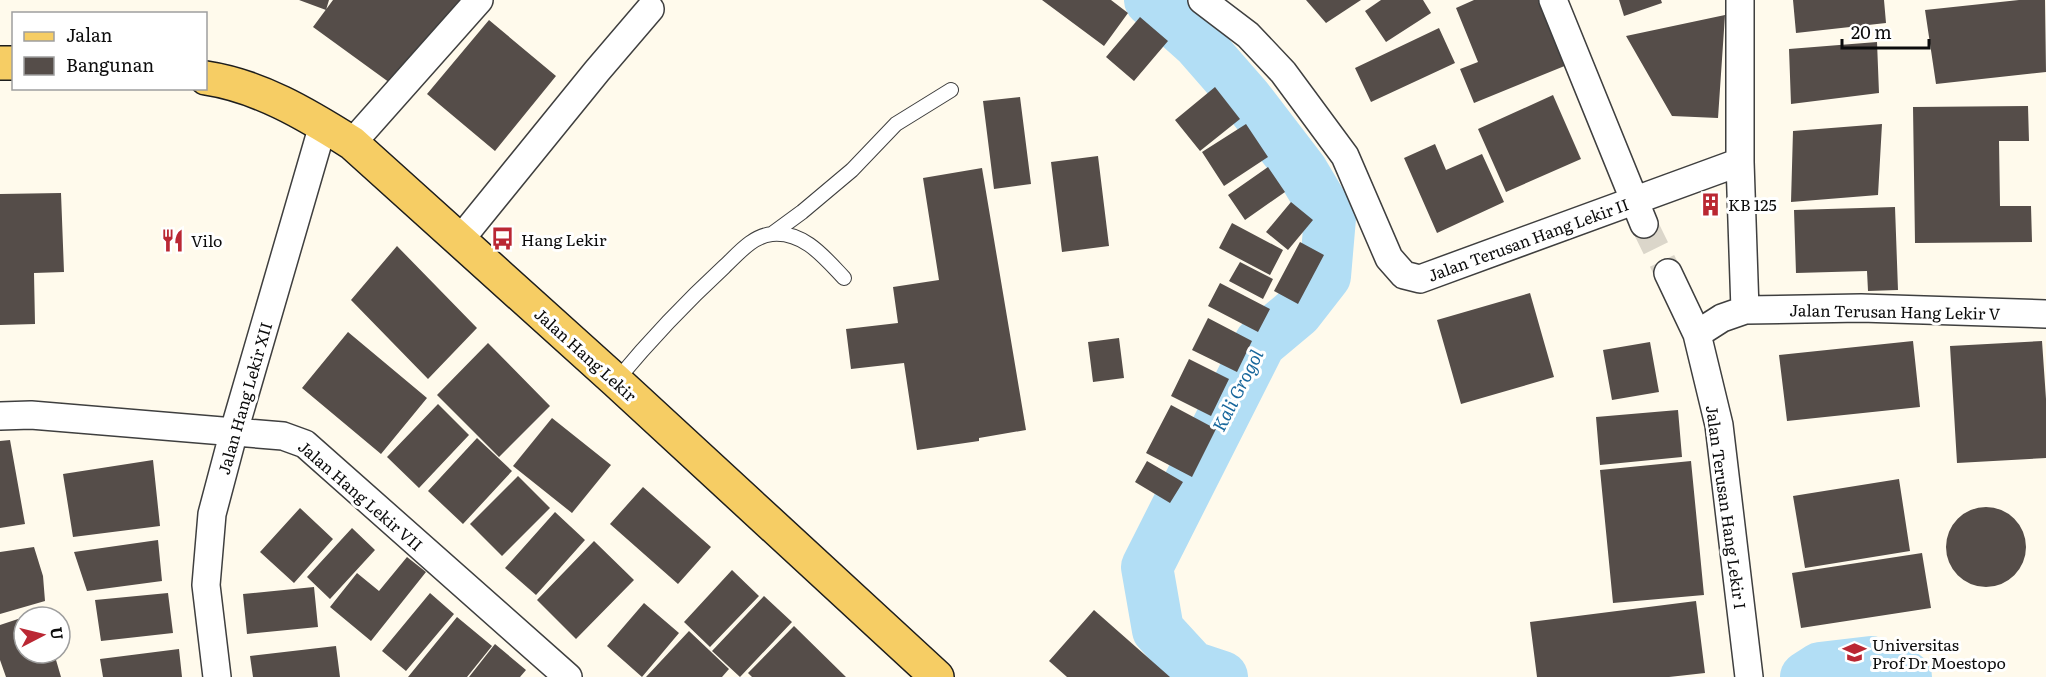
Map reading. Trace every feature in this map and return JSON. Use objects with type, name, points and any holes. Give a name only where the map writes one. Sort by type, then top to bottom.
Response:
[{"type":"main road","name":"Jalan Hang Lekir","points":[[207,78],[224,80],[258,91],[352,143],[616,381],[937,677]]},
{"type":"street","points":[[352,143],[479,0]]},
{"type":"street","name":"Jalan Terusan Hang Lekir II","points":[[1202,0],[1248,35],[1283,72],[1304,100],[1345,156],[1389,258],[1404,275],[1420,279],[1639,212],[1740,162]]},
{"type":"street","points":[[1553,0],[1639,212]]},
{"type":"street","points":[[1740,0],[1740,162],[1745,310]]},
{"type":"street","points":[[459,241],[650,9]]},
{"type":"street","name":"Jalan Hang Lekir XII","points":[[217,677],[206,585],[212,514],[323,125]]},
{"type":"street","name":"Jalan Terusan Hang Lekir I","points":[[1668,273],[1697,334],[1719,425],[1749,677]]},
{"type":"street","name":"Jalan Terusan Hang Lekir V","points":[[1697,334],[1722,318],[1745,310],[1861,308],[2046,314]]},
{"type":"street","name":"Jalan Hang Lekir VII","points":[[0,416],[31,415],[234,431],[283,436],[305,444],[568,677]]},
{"type":"lane","points":[[616,381],[684,304],[753,240],[772,234],[802,212],[852,170],[896,124],[951,90]]},
{"type":"lane","points":[[772,234],[806,241],[844,278]]},
{"type":"building","points":[[299,0],[329,0],[326,10]]},
{"type":"building","points":[[333,0],[460,0],[397,88],[313,27]]},
{"type":"building","points":[[1042,0],[1111,0],[1128,13],[1104,46]]},
{"type":"building","points":[[1306,0],[1361,0],[1326,23]]},
{"type":"building","points":[[1381,0],[1423,0],[1431,13],[1386,42],[1365,11]]},
{"type":"building","points":[[1474,0],[1540,0],[1567,65],[1474,103],[1460,69],[1478,62],[1456,8]]},
{"type":"building","points":[[1619,0],[1661,0],[1662,3],[1624,16]]},
{"type":"building","points":[[1793,0],[1884,0],[1886,23],[1796,33]]},
{"type":"building","points":[[2019,0],[2045,0],[2046,72],[1936,84],[1925,10]]},
{"type":"building","points":[[1725,15],[1718,118],[1672,116],[1626,36]]},
{"type":"building","points":[[1140,17],[1168,41],[1134,81],[1106,57]]},
{"type":"building","points":[[489,20],[556,76],[495,151],[427,94]]},
{"type":"building","points":[[1439,28],[1455,63],[1371,102],[1355,68]]},
{"type":"building","points":[[1877,42],[1879,93],[1791,104],[1789,49]]},
{"type":"building","points":[[1215,87],[1240,119],[1200,151],[1175,120]]},
{"type":"building","points":[[1553,95],[1581,159],[1506,192],[1478,129]]},
{"type":"building","points":[[1020,97],[1031,184],[994,189],[983,101]]},
{"type":"building","points":[[2028,106],[2029,141],[1999,141],[2000,206],[2031,206],[2032,242],[1915,243],[1913,107]]},
{"type":"building","points":[[1246,124],[1268,157],[1224,186],[1202,152]]},
{"type":"building","points":[[1882,124],[1878,195],[1791,202],[1793,131]]},
{"type":"building","points":[[1435,144],[1446,170],[1482,154],[1504,202],[1437,233],[1404,158]]},
{"type":"building","points":[[1098,156],[1109,246],[1062,252],[1051,162]]},
{"type":"building","points":[[1268,167],[1285,192],[1245,220],[1228,195]]},
{"type":"building","points":[[982,168],[1026,430],[979,438],[979,441],[917,450],[904,363],[851,369],[846,329],[898,323],[893,287],[939,280],[923,178]]},
{"type":"building","points":[[61,193],[64,272],[34,273],[35,324],[0,325],[0,194]]},
{"type":"building","name":"KB 125","points":[[1716,194],[1718,211],[1703,213],[1701,196]]},
{"type":"building","points":[[1291,202],[1313,220],[1288,250],[1266,232]]},
{"type":"building","points":[[1895,207],[1898,290],[1868,291],[1867,271],[1796,273],[1794,210]]},
{"type":"building","points":[[1232,223],[1283,250],[1270,275],[1219,248]]},
{"type":"building","points":[[1300,242],[1324,255],[1298,304],[1274,291]]},
{"type":"building","points":[[397,246],[477,328],[428,379],[351,300]]},
{"type":"building","points":[[1240,262],[1273,279],[1263,299],[1229,281]]},
{"type":"building","points":[[1220,283],[1270,309],[1258,332],[1208,306]]},
{"type":"building","points":[[1530,293],[1554,377],[1461,404],[1437,320]]},
{"type":"building","points":[[1208,318],[1252,341],[1237,372],[1192,350]]},
{"type":"building","points":[[348,332],[427,398],[381,454],[302,388]]},
{"type":"building","points":[[1119,338],[1124,378],[1093,382],[1088,342]]},
{"type":"building","points":[[1913,341],[1920,407],[1787,421],[1779,355]]},
{"type":"building","points":[[2042,341],[2046,399],[2046,458],[1957,463],[1950,346]]},
{"type":"building","points":[[1650,342],[1659,392],[1612,400],[1603,350]]},
{"type":"building","points":[[488,343],[550,406],[499,457],[437,395]]},
{"type":"building","points":[[1189,359],[1229,379],[1211,416],[1171,396]]},
{"type":"building","points":[[438,404],[469,435],[419,488],[387,457]]},
{"type":"building","points":[[1171,405],[1216,429],[1192,477],[1146,453]]},
{"type":"building","points":[[1678,410],[1682,457],[1600,465],[1596,417]]},
{"type":"building","points":[[552,418],[611,465],[572,513],[513,466]]},
{"type":"building","points":[[477,438],[512,471],[463,524],[428,491]]},
{"type":"building","points":[[10,440],[25,524],[0,528],[0,441]]},
{"type":"building","points":[[153,460],[160,526],[73,537],[63,474]]},
{"type":"building","points":[[1147,461],[1183,482],[1170,503],[1135,482]]},
{"type":"building","points":[[1691,461],[1704,595],[1613,603],[1600,470]]},
{"type":"building","points":[[518,476],[550,508],[502,556],[470,524]]},
{"type":"building","points":[[1899,479],[1910,551],[1805,568],[1793,496]]},
{"type":"building","points":[[643,487],[711,547],[678,584],[610,524]]},
{"type":"building","points":[[1978,507],[1994,507],[2015,518],[2026,539],[2026,555],[2015,576],[1994,587],[1978,587],[1964,581],[1952,569],[1946,555],[1946,539],[1952,525],[1964,513]]},
{"type":"building","points":[[300,508],[333,539],[294,583],[260,552]]},
{"type":"building","points":[[555,512],[585,540],[536,595],[505,568]]},
{"type":"building","points":[[352,528],[375,550],[330,599],[307,577]]},
{"type":"building","points":[[158,540],[162,581],[87,591],[74,552]]},
{"type":"building","points":[[594,541],[634,580],[576,639],[537,600]]},
{"type":"building","points":[[34,547],[43,576],[45,601],[31,605],[12,605],[12,611],[0,614],[0,552]]},
{"type":"building","points":[[1922,553],[1931,608],[1801,628],[1792,573]]},
{"type":"building","points":[[407,557],[426,572],[371,641],[330,607],[357,573],[379,591]]},
{"type":"building","points":[[732,570],[759,596],[710,647],[684,622]]},
{"type":"building","points":[[314,587],[318,627],[247,634],[243,594]]},
{"type":"building","points":[[168,593],[173,633],[101,641],[95,600]]},
{"type":"building","points":[[430,593],[454,614],[406,671],[382,651]]},
{"type":"building","points":[[764,596],[792,622],[740,677],[712,651]]},
{"type":"building","points":[[1696,601],[1705,673],[1669,677],[1537,677],[1530,622]]},
{"type":"building","points":[[644,603],[679,633],[642,677],[607,646]]},
{"type":"building","points":[[1094,610],[1170,677],[1067,677],[1049,661]]},
{"type":"building","points":[[457,617],[492,646],[467,677],[408,677]]},
{"type":"building","points":[[12,621],[12,665],[58,665],[61,677],[6,677],[0,660],[0,625]]},
{"type":"building","points":[[794,626],[846,677],[752,677],[748,673]]},
{"type":"building","points":[[689,631],[729,669],[722,677],[646,677]]},
{"type":"building","points":[[495,644],[526,670],[520,677],[469,677]]},
{"type":"building","points":[[336,646],[340,677],[253,677],[250,656]]},
{"type":"building","points":[[179,649],[182,677],[103,677],[100,659]]},
{"type":"waterway","name":"Kali Grogol","points":[[1150,0],[1197,42],[1246,98],[1302,171],[1330,218],[1325,276],[1297,312],[1260,343],[1147,567],[1158,630],[1192,667],[1222,677]]},
{"type":"waterway","name":"Kali Grogol","points":[[1806,677],[1820,668],[1871,662],[1906,677]]},
{"type":"tunnel","points":[[1644,224],[1668,273]]},
{"type":"place","name":"KB 125","points":[[1710,204]]},
{"type":"place","name":"Hang Lekir","points":[[503,239]]},
{"type":"place","name":"Vilo","points":[[173,240]]},
{"type":"place","name":"Universitas Prof Dr Moestopo","points":[[1854,653]]}]
